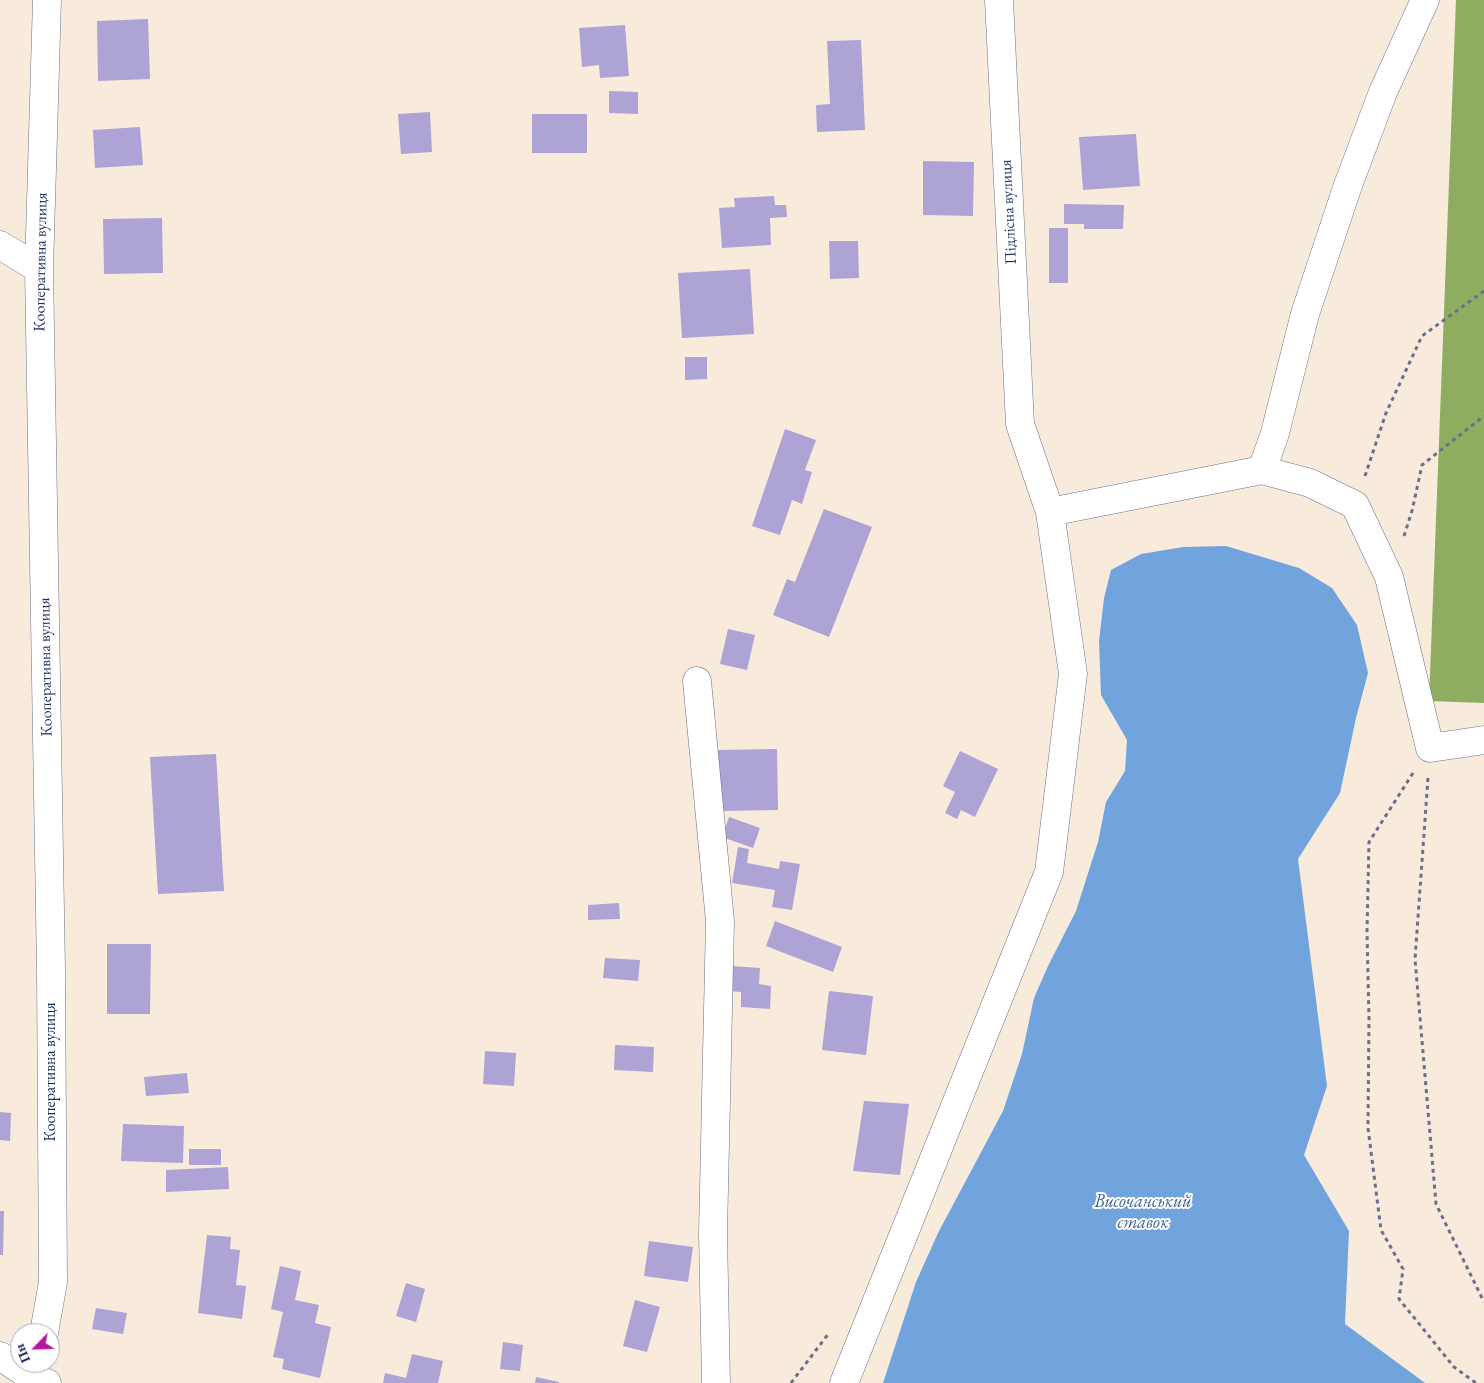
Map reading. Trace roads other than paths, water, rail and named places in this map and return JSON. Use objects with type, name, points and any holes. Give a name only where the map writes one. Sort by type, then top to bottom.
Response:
[{"type":"street","name":"Кооперативна вулиця","points":[[46,1323],[53,1282],[51,970],[39,269],[48,0]]},
{"type":"street","name":"Підлісна вулиця","points":[[844,1383],[1049,872],[1073,674],[1050,512],[1020,424],[998,0]]},
{"type":"street","points":[[1262,470],[1275,433],[1305,314],[1347,188],[1383,92],[1425,0]]},
{"type":"street","points":[[0,245],[39,269]]},
{"type":"street","points":[[1050,512],[1262,470],[1310,484],[1355,505],[1389,577],[1430,748],[1484,740]]},
{"type":"street","points":[[697,681],[720,921],[713,1233],[716,1383]]},
{"type":"street","points":[[0,1356],[39,1377]]},
{"type":"water","name":"Височанський ставок","points":[[1226,546],[1299,568],[1332,588],[1357,625],[1368,673],[1340,793],[1298,859],[1327,1086],[1304,1155],[1349,1231],[1345,1324],[1425,1383],[883,1383],[916,1282],[938,1233],[1003,1111],[1022,1054],[1034,998],[1076,911],[1098,842],[1106,802],[1125,771],[1127,740],[1101,695],[1099,641],[1104,598],[1111,570],[1141,554],[1183,547]]}]
